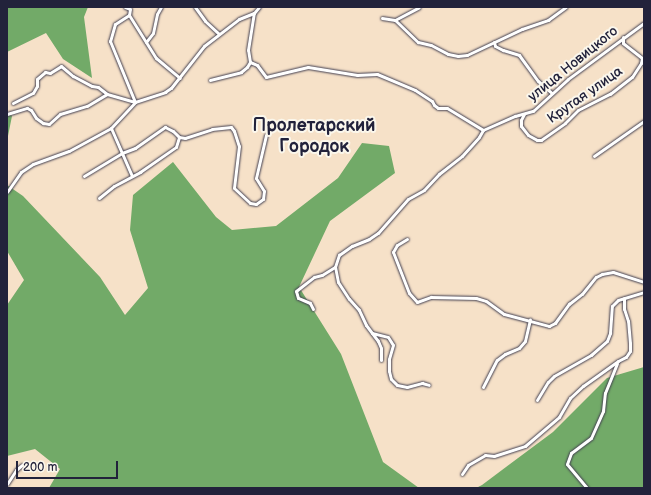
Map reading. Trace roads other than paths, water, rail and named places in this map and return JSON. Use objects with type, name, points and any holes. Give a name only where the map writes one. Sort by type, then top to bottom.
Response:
[{"type":"street","points":[[125,7],[130,10],[129,15],[156,58],[180,78]]},
{"type":"street","points":[[146,42],[153,33],[160,7]]},
{"type":"street","points":[[196,7],[205,21],[219,34]]},
{"type":"street","points":[[7,192],[21,172],[33,164],[69,152],[111,128],[135,102],[164,92],[180,78],[204,46],[239,19],[254,13],[259,7]]},
{"type":"street","points":[[395,20],[419,7]]},
{"type":"street","points":[[382,18],[395,20],[418,42],[431,44],[448,54],[458,56],[467,55],[522,29],[548,20],[566,7]]},
{"type":"street","points":[[250,62],[248,50],[254,13]]},
{"type":"street","points":[[129,15],[115,24],[110,41],[135,102]]},
{"type":"street","name":"улица Новицкого","points":[[483,130],[533,111],[568,79],[644,23]]},
{"type":"street","name":"Крутая улица","points":[[524,114],[521,120],[521,126],[532,137],[537,140],[541,140],[565,123],[578,110],[610,94],[632,77],[641,63],[642,58],[623,43],[623,37]]},
{"type":"street","points":[[494,42],[495,46],[519,55],[538,81],[552,93]]},
{"type":"street","points":[[210,80],[241,72],[250,62]]},
{"type":"street","points":[[250,62],[257,65],[266,77],[308,67],[357,75],[377,74],[415,90],[432,101],[438,108],[447,108],[483,130],[479,137],[462,156],[439,174],[424,190],[404,203],[378,233],[369,239],[352,246],[339,255],[335,267],[338,282],[349,300],[359,310],[372,333],[380,348],[381,360]]},
{"type":"street","points":[[13,103],[33,93],[37,86],[37,79],[45,72],[50,73],[61,66],[73,76],[92,86],[98,87],[107,94],[135,102]]},
{"type":"street","points":[[7,114],[27,108],[31,110],[36,118],[43,123],[49,124],[60,114],[88,106],[107,94]]},
{"type":"street","points":[[594,156],[628,130],[644,121]]},
{"type":"street","points":[[84,176],[122,153],[135,148],[165,127],[173,131],[179,137],[185,138],[212,129],[231,127],[234,131],[239,146],[234,188],[250,203],[256,204],[262,199],[264,191],[256,178],[266,135]]},
{"type":"street","points":[[111,128],[132,176]]},
{"type":"street","points":[[99,198],[176,147],[179,137]]},
{"type":"street","points":[[407,239],[396,245],[393,252],[409,293],[417,302],[431,297],[476,298],[486,301],[504,314],[549,326],[555,323],[569,304],[582,294],[596,277],[602,274],[612,272],[644,282]]},
{"type":"street","points":[[313,308],[310,303],[298,298],[296,291],[314,277],[322,275],[335,267]]},
{"type":"street","points":[[537,400],[548,382],[554,376],[591,355],[607,341],[610,333],[612,306],[618,300],[644,292]]},
{"type":"street","points":[[462,474],[468,465],[486,455],[494,456],[525,446],[559,417],[570,398],[618,361],[626,357],[630,351],[628,321],[624,309],[624,298]]},
{"type":"street","points":[[483,387],[497,360],[519,348],[525,340],[530,320]]},
{"type":"street","points":[[372,333],[388,337],[393,345],[389,359],[389,372],[391,379],[397,385],[407,387],[422,383],[429,385]]},
{"type":"street","points":[[587,488],[567,464],[571,453],[590,438],[603,411],[604,393],[618,361]]},
{"type":"street","points":[[7,484],[16,470],[22,465]]},
{"type":"district","name":"Пролетарский Городок","points":[[314,137]]}]
